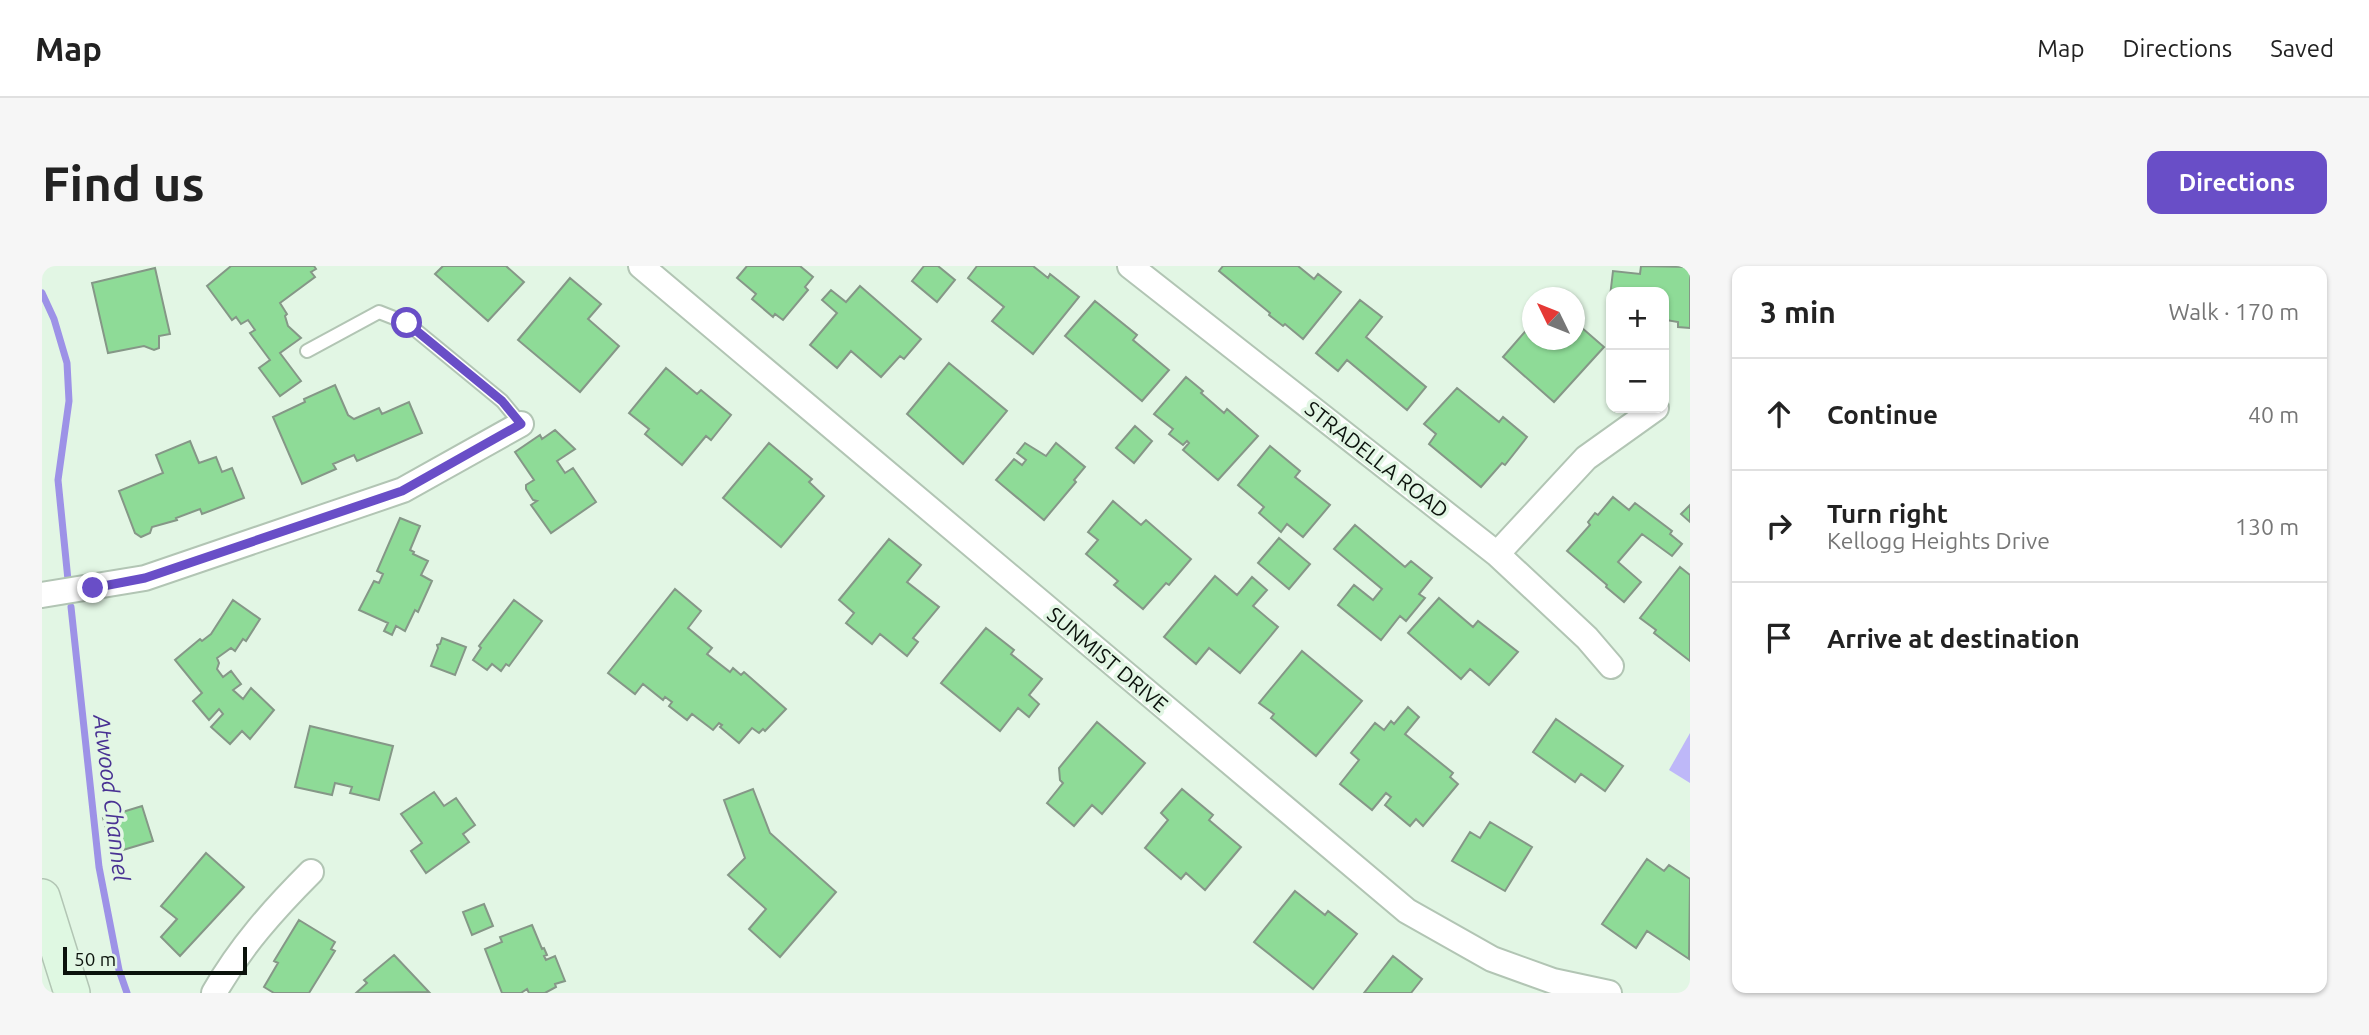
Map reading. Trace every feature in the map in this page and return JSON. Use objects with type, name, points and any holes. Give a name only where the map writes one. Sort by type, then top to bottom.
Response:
[{"type":"main road","points":[[42,897],[72,993]]},
{"type":"street","name":"SUNMIST DRIVE","points":[[641,266],[1407,911],[1492,959],[1553,981],[1609,993]]},
{"type":"street","name":"STRADELLA ROAD","points":[[1130,266],[1497,554],[1587,638],[1611,666]]},
{"type":"street","points":[[1497,554],[1586,458],[1649,413]]},
{"type":"street","points":[[42,596],[145,578],[402,491],[521,424]]},
{"type":"street","points":[[215,993],[232,961],[285,897],[310,872]]},
{"type":"lane","points":[[307,351],[379,312],[407,323],[502,401],[521,424]]},
{"type":"shaded area","points":[[1690,733],[1690,783],[1669,770]]},
{"type":"building","points":[[231,266],[314,266],[316,269],[311,272],[315,277],[280,303],[287,314],[285,316],[288,326],[301,338],[280,353],[301,381],[280,396],[259,368],[270,360],[250,333],[255,330],[248,320],[241,324],[236,317],[232,320],[207,286]]},
{"type":"building","points":[[443,266],[506,266],[524,282],[488,321],[435,274]]},
{"type":"building","points":[[747,266],[800,266],[813,277],[805,287],[808,290],[783,320],[775,314],[773,317],[752,299],[756,294],[737,278]]},
{"type":"building","points":[[924,266],[938,266],[955,280],[937,302],[912,281]]},
{"type":"building","points":[[977,266],[1033,266],[1048,278],[1050,274],[1079,297],[1033,354],[992,321],[1004,307],[968,278]]},
{"type":"building","points":[[1223,266],[1298,266],[1314,279],[1318,274],[1341,292],[1303,339],[1269,315],[1270,313],[1219,271]]},
{"type":"building","points":[[1641,266],[1690,267],[1690,328],[1678,327],[1678,322],[1669,320],[1669,287],[1611,287],[1613,271],[1640,274]]},
{"type":"building","points":[[155,268],[170,334],[159,336],[159,348],[154,350],[144,346],[108,353],[92,283]]},
{"type":"building","points":[[570,278],[601,304],[588,319],[619,346],[580,392],[518,340]]},
{"type":"building","points":[[860,286],[921,339],[904,359],[900,356],[881,377],[851,351],[837,368],[810,345],[837,313],[822,300],[831,290],[846,302]]},
{"type":"building","points":[[1360,300],[1382,317],[1366,337],[1426,387],[1407,410],[1347,360],[1338,371],[1316,353]]},
{"type":"building","points":[[1095,301],[1137,335],[1133,340],[1169,370],[1142,401],[1065,336]]},
{"type":"building","points":[[1585,331],[1604,347],[1554,402],[1503,357],[1522,335],[1522,350],[1585,350]]},
{"type":"building","points":[[949,363],[1007,411],[963,464],[907,414]]},
{"type":"building","points":[[666,368],[697,394],[701,390],[731,415],[711,440],[706,436],[682,465],[645,434],[649,429],[629,413]]},
{"type":"building","points":[[1186,377],[1224,413],[1227,409],[1258,436],[1218,480],[1183,450],[1189,443],[1187,441],[1183,445],[1169,434],[1173,429],[1154,414]]},
{"type":"building","points":[[335,385],[348,415],[354,419],[379,408],[382,414],[409,402],[422,433],[357,461],[354,455],[333,464],[336,469],[302,484],[273,417]]},
{"type":"building","points":[[1457,388],[1499,422],[1503,417],[1527,437],[1505,465],[1502,463],[1481,487],[1429,444],[1436,434],[1424,424]]},
{"type":"building","points":[[1135,426],[1152,441],[1134,463],[1116,448]]},
{"type":"building","points":[[555,430],[575,449],[557,461],[565,473],[573,468],[596,502],[551,533],[531,505],[537,501],[533,500],[526,485],[534,480],[515,452],[540,435],[542,439]]},
{"type":"building","points":[[190,441],[199,463],[216,457],[222,472],[232,468],[244,498],[202,514],[200,509],[176,518],[177,520],[152,527],[150,533],[141,537],[135,533],[119,491],[163,473],[156,455]]},
{"type":"building","points":[[769,443],[812,479],[809,482],[824,496],[781,547],[723,498]]},
{"type":"building","points":[[1025,443],[1046,456],[1056,443],[1085,467],[1044,520],[996,480],[1014,459],[1022,465],[1026,460],[1017,453]]},
{"type":"building","points":[[1270,446],[1300,471],[1295,477],[1330,505],[1303,537],[1287,524],[1281,532],[1259,513],[1264,507],[1238,485]]},
{"type":"building","points":[[1613,497],[1629,510],[1635,503],[1672,531],[1670,534],[1682,544],[1672,556],[1642,534],[1618,562],[1641,582],[1624,602],[1567,551],[1590,525],[1588,522],[1595,513],[1598,515]]},
{"type":"building","points":[[1113,501],[1141,525],[1146,520],[1191,559],[1169,585],[1166,583],[1143,609],[1114,585],[1118,581],[1086,554],[1098,540],[1088,532]]},
{"type":"building","points":[[1690,505],[1690,522],[1681,514]]},
{"type":"building","points":[[400,518],[420,526],[410,550],[428,561],[421,575],[432,581],[418,612],[415,610],[405,631],[396,626],[392,635],[384,631],[388,623],[359,610],[374,581],[379,583],[383,574],[377,571]]},
{"type":"building","points":[[1355,525],[1405,567],[1411,561],[1432,578],[1419,594],[1425,598],[1406,621],[1400,616],[1381,640],[1338,605],[1354,585],[1373,600],[1382,589],[1334,549]]},
{"type":"building","points":[[1279,538],[1310,564],[1289,589],[1258,563]]},
{"type":"building","points":[[889,539],[921,565],[907,582],[939,607],[913,638],[918,642],[907,656],[880,634],[872,644],[846,623],[854,613],[839,600]]},
{"type":"building","points":[[1680,567],[1690,575],[1690,661],[1654,633],[1656,630],[1640,618]]},
{"type":"building","points":[[1215,576],[1237,595],[1252,577],[1267,590],[1253,606],[1278,627],[1240,673],[1209,648],[1196,664],[1164,637]]},
{"type":"building","points":[[675,589],[701,611],[688,628],[712,648],[707,654],[730,672],[733,668],[741,675],[744,672],[786,709],[765,731],[763,729],[759,733],[752,728],[739,743],[720,727],[722,725],[719,723],[713,730],[692,714],[687,720],[669,706],[672,702],[665,697],[663,700],[643,684],[635,694],[608,673]]},
{"type":"building","points":[[1439,598],[1473,627],[1478,621],[1518,652],[1489,685],[1470,669],[1461,679],[1408,633]]},
{"type":"building","points":[[233,600],[260,619],[246,641],[243,639],[235,651],[231,648],[217,658],[217,669],[223,677],[231,671],[241,684],[233,690],[243,699],[251,688],[274,710],[250,739],[242,731],[230,744],[211,727],[223,714],[219,709],[209,720],[193,701],[202,693],[175,660],[200,639],[202,641],[211,634]]},
{"type":"building","points":[[514,600],[542,621],[509,666],[506,664],[501,671],[492,664],[487,670],[473,660],[481,648],[479,646]]},
{"type":"building","points":[[986,628],[1014,650],[1011,654],[1042,679],[1029,695],[1039,704],[1029,717],[1018,708],[1000,731],[941,683]]},
{"type":"building","points":[[442,638],[466,647],[455,675],[431,666]]},
{"type":"building","points":[[1302,651],[1362,701],[1316,756],[1271,718],[1274,714],[1259,703]]},
{"type":"building","points":[[1408,707],[1419,717],[1405,734],[1453,773],[1450,777],[1458,784],[1423,826],[1416,819],[1410,826],[1385,805],[1391,797],[1386,793],[1372,810],[1340,784],[1359,760],[1351,753],[1375,723],[1384,730],[1391,721],[1394,724]]},
{"type":"building","points":[[1556,719],[1623,766],[1605,791],[1581,774],[1575,782],[1533,752]]},
{"type":"building","points":[[1097,722],[1145,763],[1102,814],[1092,805],[1074,826],[1047,803],[1063,783],[1060,780],[1059,768]]},
{"type":"building","points":[[310,726],[393,746],[379,800],[350,793],[352,787],[335,783],[332,795],[295,787]]},
{"type":"building","points":[[753,789],[770,833],[836,892],[780,957],[749,929],[766,909],[728,875],[745,858],[724,800]]},
{"type":"building","points":[[1182,789],[1213,815],[1209,820],[1241,847],[1205,890],[1186,873],[1181,879],[1145,848],[1168,820],[1161,813]]},
{"type":"building","points":[[434,792],[444,806],[456,798],[475,825],[463,834],[469,842],[426,873],[411,851],[422,843],[401,814]]},
{"type":"building","points":[[142,806],[153,841],[113,853],[103,818]]},
{"type":"building","points":[[1490,822],[1532,847],[1505,891],[1452,861],[1470,832],[1480,838]]},
{"type":"building","points":[[206,853],[244,887],[180,956],[161,937],[177,919],[161,906]]},
{"type":"building","points":[[1647,859],[1664,871],[1669,865],[1690,879],[1689,959],[1647,931],[1636,948],[1602,924]]},
{"type":"building","points":[[1295,891],[1325,915],[1328,911],[1357,934],[1313,989],[1254,942]]},
{"type":"building","points":[[484,904],[493,926],[472,935],[463,912]]},
{"type":"building","points":[[299,920],[335,942],[331,949],[335,951],[309,993],[274,993],[264,987],[278,963],[274,961]]},
{"type":"building","points":[[532,925],[547,955],[544,956],[546,960],[555,956],[565,981],[555,984],[556,987],[545,993],[529,993],[527,989],[521,993],[502,993],[485,949],[502,942],[500,937]]},
{"type":"building","points":[[394,955],[429,992],[356,993],[367,983],[364,980]]},
{"type":"building","points":[[1393,956],[1422,979],[1411,993],[1364,993]]},
{"type":"waterway","name":"Atwood Channel","points":[[42,293],[54,319],[67,363],[69,401],[58,480],[68,580]]},
{"type":"waterway","name":"Atwood Channel","points":[[71,607],[99,867],[119,970],[127,993]]},
{"type":"route","points":[[93,588],[145,578],[402,491],[521,424],[502,401],[407,323]]}]
